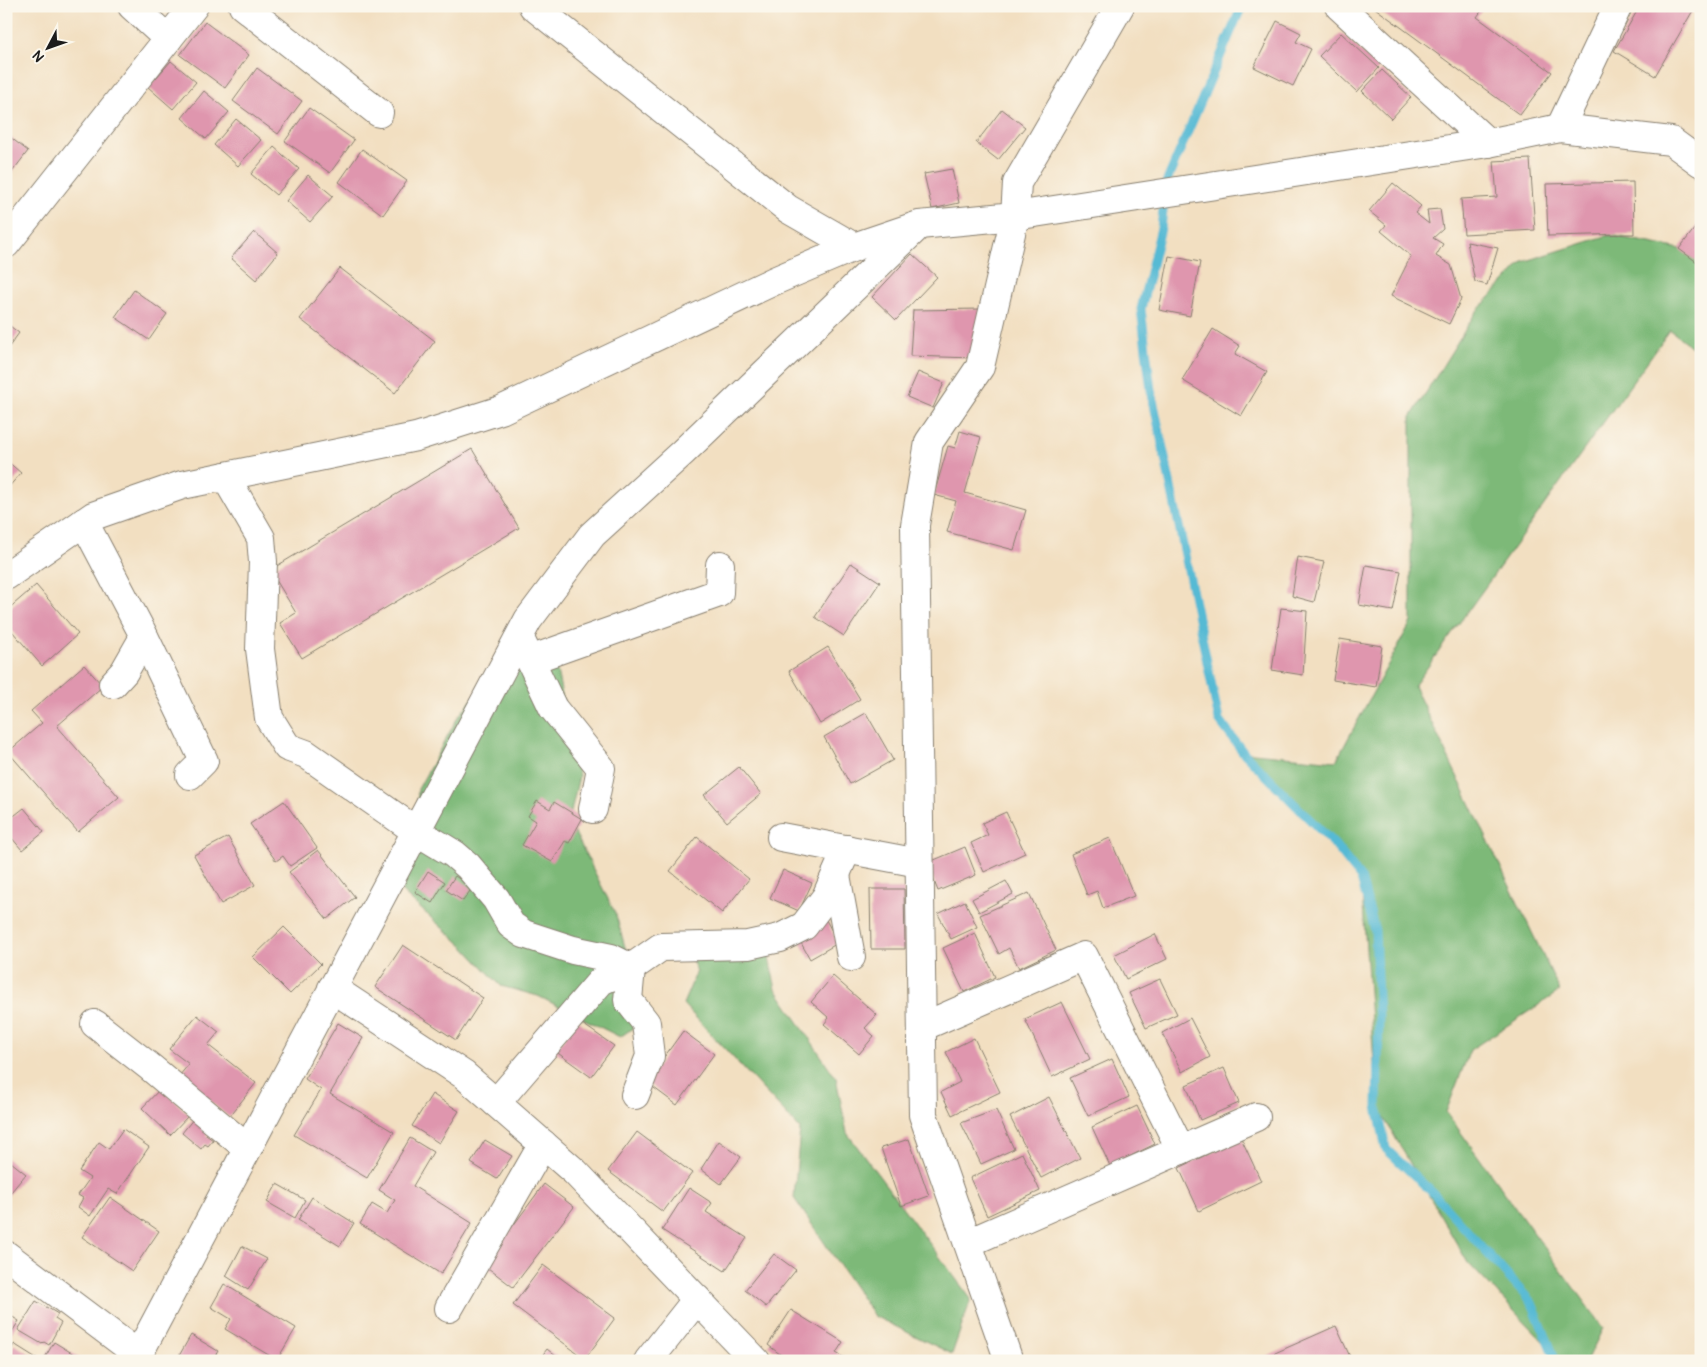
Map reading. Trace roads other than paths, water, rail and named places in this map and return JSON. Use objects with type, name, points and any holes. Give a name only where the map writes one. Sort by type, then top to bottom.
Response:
[{"type":"street","points":[[132,6],[168,38]]},
{"type":"street","points":[[6,244],[194,6]]},
{"type":"street","points":[[243,6],[379,113]]},
{"type":"street","points":[[533,6],[788,209],[854,247]]},
{"type":"street","points":[[1009,1361],[923,1115],[915,526],[929,442],[980,367],[1015,216],[1017,183],[1120,6]]},
{"type":"street","points":[[1339,6],[1488,143]]},
{"type":"street","points":[[1560,128],[1618,6]]},
{"type":"street","points":[[6,576],[93,516],[182,485],[416,437],[501,410],[774,281],[854,247],[919,225],[1015,216],[1488,143],[1560,128],[1671,141],[1701,163]]},
{"type":"street","points":[[6,1255],[137,1358],[416,831],[525,649],[528,620],[592,535],[683,452],[919,225]]},
{"type":"street","points":[[225,476],[261,538],[263,562],[260,649],[269,718],[287,747],[306,754],[416,831],[454,854],[468,866],[496,899],[511,926],[524,934],[573,950],[610,958],[631,968]]},
{"type":"street","points":[[84,522],[144,637],[204,761],[190,775]]},
{"type":"street","points":[[525,649],[719,593],[720,564]]},
{"type":"street","points":[[113,684],[124,672],[144,637]]},
{"type":"street","points":[[525,649],[554,708],[601,768],[593,809]]},
{"type":"street","points":[[782,838],[919,862]]},
{"type":"street","points":[[496,1103],[601,981],[631,968],[661,947],[748,945],[780,938],[804,926],[826,897],[847,849]]},
{"type":"street","points":[[836,874],[851,957]]},
{"type":"street","points":[[922,1027],[1084,956],[1181,1150]]},
{"type":"street","points":[[631,968],[628,1000],[646,1023],[650,1056],[635,1095]]},
{"type":"street","points":[[332,988],[464,1075],[575,1172],[756,1361]]},
{"type":"street","points":[[95,1024],[248,1148]]},
{"type":"street","points":[[968,1243],[1256,1117]]},
{"type":"street","points":[[449,1308],[543,1144]]},
{"type":"street","points":[[648,1361],[697,1299]]},
{"type":"waterway","points":[[1242,6],[1166,183],[1161,228],[1141,309],[1151,390],[1219,720],[1243,752],[1335,845],[1361,878],[1375,931],[1379,1018],[1377,1106],[1386,1149],[1434,1194],[1532,1303],[1556,1361]]}]
